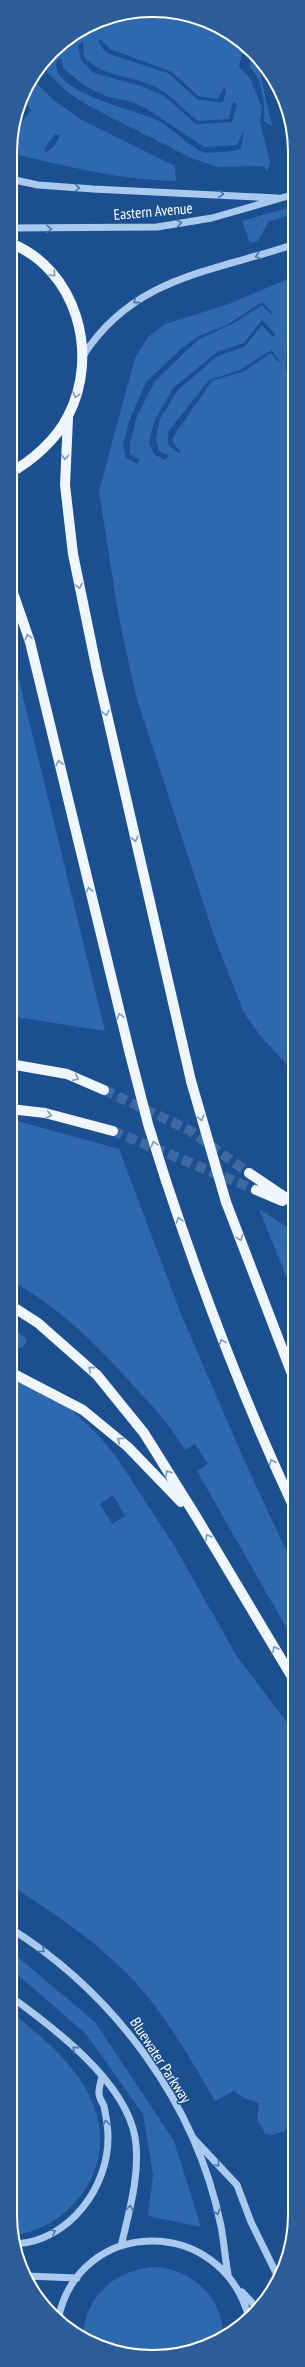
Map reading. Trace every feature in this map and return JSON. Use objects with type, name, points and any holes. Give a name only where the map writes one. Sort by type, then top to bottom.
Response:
[{"type":"main road","points":[[17,246],[30,253],[46,267],[62,286],[79,322],[83,356],[82,375],[68,418],[65,485],[73,554],[98,678],[191,1081],[226,1202],[288,1364]]},
{"type":"main road","points":[[17,468],[39,453],[68,418]]},
{"type":"main road","points":[[17,605],[32,649],[148,1124],[209,1308],[247,1404],[288,1495]]},
{"type":"main road","points":[[17,1065],[67,1074],[104,1090]]},
{"type":"main road","points":[[17,1110],[45,1114],[113,1131]]},
{"type":"main road","points":[[249,1173],[288,1201]]},
{"type":"main road","points":[[256,1190],[288,1203]]},
{"type":"main road","points":[[17,1310],[38,1323],[97,1375],[144,1433],[197,1518],[288,1670]]},
{"type":"main road","points":[[17,1376],[82,1410],[128,1447],[197,1518]]},
{"type":"street","points":[[17,180],[38,185],[93,189],[282,198]]},
{"type":"street","name":"Eastern Avenue","points":[[17,228],[80,229],[157,226],[212,218],[288,196]]},
{"type":"street","points":[[83,356],[94,339],[114,319],[149,292],[186,277],[288,246]]},
{"type":"street","name":"Bluewater Parkway","points":[[17,1933],[76,1977],[105,2005],[142,2050],[160,2078],[190,2135],[205,2173],[221,2226],[228,2274]]},
{"type":"street","points":[[17,2002],[92,2064],[122,2104],[135,2137],[135,2174],[121,2246]]},
{"type":"street","points":[[20,2243],[40,2239],[64,2225],[85,2204],[97,2185],[105,2165],[108,2146],[106,2118],[98,2093],[102,2077]]},
{"type":"street","points":[[190,2135],[237,2185],[251,2222],[276,2270]]},
{"type":"street","points":[[60,2313],[68,2292],[77,2278],[90,2264],[121,2246],[158,2240],[185,2246],[203,2253],[228,2274],[236,2286],[254,2304]]},
{"type":"street","points":[[32,2276],[77,2278]]},
{"type":"street","points":[[236,2286],[246,2312]]},
{"type":"shaded area","points":[[161,17],[188,22],[204,27],[228,40],[242,52],[239,67],[250,78],[262,108],[260,121],[270,163],[267,171],[263,166],[218,167],[191,158],[89,106],[67,92],[45,70],[63,51],[77,40],[101,27],[135,18]],"holes":[[[100,39],[110,49],[172,72],[198,96],[218,99],[224,87],[226,91],[223,103],[197,99],[168,73],[109,54],[102,48],[98,40]],[[83,41],[84,57],[92,64],[109,73],[139,81],[163,91],[198,121],[229,119],[232,104],[235,102],[237,105],[232,122],[196,124],[163,95],[141,86],[94,73],[81,60],[78,45]],[[61,59],[64,69],[85,86],[106,96],[132,102],[147,109],[204,147],[237,145],[244,130],[241,149],[210,153],[202,152],[190,145],[169,127],[157,120],[95,98],[79,90],[65,81],[57,71],[57,60]]]},
{"type":"shaded area","points":[[251,60],[260,69],[272,126],[264,121],[264,102],[260,83],[250,67]]},
{"type":"shaded area","points":[[37,83],[52,99],[82,120],[175,166],[176,181],[113,175],[17,155],[17,144],[21,123],[31,110],[28,105],[26,105],[27,101]],"holes":[[[55,134],[60,135],[51,149],[46,152],[44,149]]]},
{"type":"shaded area","points":[[288,208],[288,215],[268,222],[258,241],[250,243],[242,221]]},
{"type":"shaded area","points":[[288,279],[288,342],[286,369],[288,375],[288,1066],[262,1038],[244,1013],[214,936],[136,696],[118,613],[99,491],[135,358],[148,337],[165,324],[226,305]],"holes":[[[262,302],[273,314],[272,315],[262,305],[234,323],[199,339],[155,381],[137,416],[130,443],[130,454],[140,460],[137,464],[126,458],[123,445],[129,421],[146,382],[182,348],[199,336],[227,325]],[[262,320],[275,334],[273,337],[262,325],[245,346],[216,357],[177,391],[160,419],[156,440],[159,451],[169,456],[165,460],[154,454],[149,443],[154,422],[173,388],[217,352],[244,343]],[[272,350],[279,361],[278,362],[271,353],[244,371],[212,381],[175,434],[172,441],[181,453],[168,445],[168,432],[209,380],[240,370]]]},
{"type":"shaded area","points":[[17,672],[20,684],[105,1031],[17,1017]]},
{"type":"shaded area","points":[[17,1121],[119,1149],[181,1314],[241,1453],[288,1555],[288,1631],[197,1471],[208,1464],[195,1444],[185,1450],[167,1423],[89,1339],[45,1302],[17,1284]]},
{"type":"shaded area","points":[[259,1209],[288,1228],[288,1281]]},
{"type":"shaded area","points":[[17,1331],[27,1340],[24,1346],[17,1348]]},
{"type":"shaded area","points":[[17,1381],[72,1410],[98,1435],[115,1455],[175,1547],[236,1655],[288,1724],[288,2130],[272,2135],[265,2134],[257,2119],[259,2103],[244,2098],[234,2091],[215,2101],[188,2055],[147,1995],[106,1954],[76,1929],[17,1889]],"holes":[[[113,1495],[125,1516],[112,1524],[100,1504]]]},
{"type":"shaded area","points":[[17,1957],[95,2022],[174,2141],[201,2227],[148,2216],[153,2175],[143,2114],[86,2034],[17,1974]]},
{"type":"shaded area","points":[[17,2017],[58,2053],[84,2086],[94,2105],[99,2125],[100,2146],[96,2167],[87,2187],[78,2199],[57,2218],[41,2228],[19,2234],[17,2223]]},
{"type":"shaded area","points":[[152,2267],[166,2268],[191,2278],[210,2296],[217,2308],[222,2330],[196,2343],[170,2349],[152,2350],[135,2349],[109,2343],[84,2331],[89,2311],[95,2299],[103,2289],[125,2274]]},
{"type":"tunnel","points":[[104,1090],[189,1130],[249,1173]]},
{"type":"tunnel","points":[[113,1131],[256,1190]]}]
